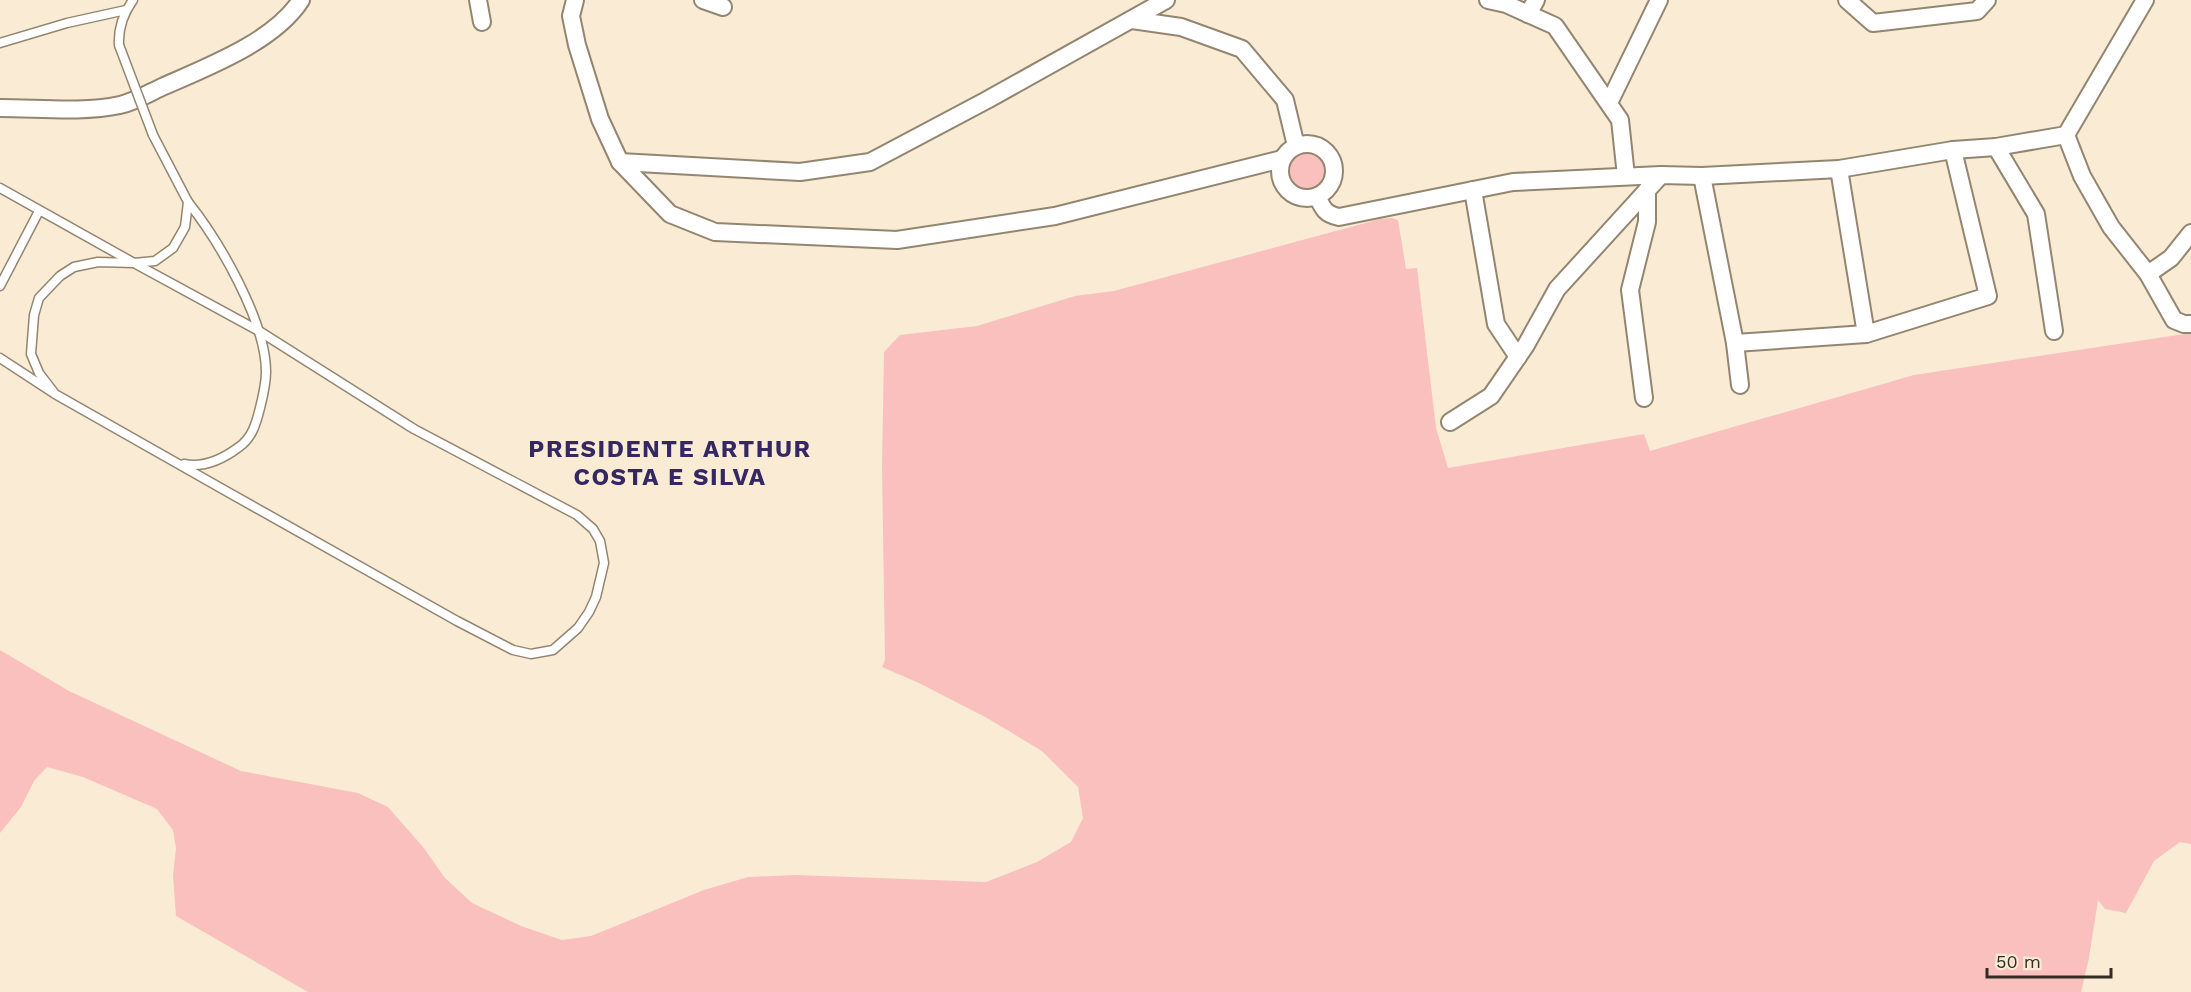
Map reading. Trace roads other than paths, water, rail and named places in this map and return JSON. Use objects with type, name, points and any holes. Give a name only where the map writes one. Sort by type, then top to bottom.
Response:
[{"type":"street","points":[[477,0],[482,22]]},
{"type":"street","points":[[575,0],[571,16],[577,45],[600,119],[620,162],[669,214],[715,232],[897,240],[1055,216],[1282,159]]},
{"type":"street","points":[[703,0],[723,7]]},
{"type":"street","points":[[620,162],[800,172],[870,162],[1166,0]]},
{"type":"street","points":[[1488,0],[1532,7],[1555,26],[1620,120],[1626,176]]},
{"type":"street","points":[[1609,103],[1659,0]]},
{"type":"street","points":[[1847,0],[1873,23],[1977,11],[1987,0]]},
{"type":"street","points":[[1317,196],[1323,210],[1330,215],[1340,217],[1514,182],[1839,169],[1953,150],[1996,147],[2066,135],[2145,0]]},
{"type":"street","points":[[0,108],[122,105],[217,63],[272,31],[288,18],[301,1]]},
{"type":"street","points":[[1132,20],[1180,27],[1242,49],[1285,100],[1296,146]]},
{"type":"street","points":[[2066,135],[2082,176],[2111,226],[2148,274],[2174,320],[2191,324]]},
{"type":"street","points":[[1315,145],[1330,157],[1334,172],[1332,181],[1327,189],[1317,196],[1297,197],[1282,183],[1280,174],[1282,159],[1296,146],[1315,145]]},
{"type":"street","points":[[1996,147],[2036,214],[2054,331]]},
{"type":"street","points":[[1735,343],[1866,334],[1988,296],[1953,150]]},
{"type":"street","points":[[1839,169],[1866,334]]},
{"type":"street","points":[[1450,422],[1491,396],[1518,357],[1557,289],[1661,175]]},
{"type":"street","points":[[1702,176],[1735,343],[1740,385]]},
{"type":"street","points":[[1473,190],[1496,324],[1518,357]]},
{"type":"street","points":[[1644,398],[1630,290],[1647,222],[1647,190]]},
{"type":"street","points":[[2148,274],[2172,258],[2191,233]]},
{"type":"lane","points":[[133,0],[126,10],[118,31],[119,45],[153,135],[188,202],[206,225],[232,268],[259,331],[266,372],[258,414],[249,440],[230,455],[206,465],[191,466],[177,462]]},
{"type":"lane","points":[[0,43],[67,23],[126,10]]},
{"type":"lane","points":[[0,188],[259,331],[414,429],[577,515],[592,529],[600,541],[604,563],[596,597],[578,628],[553,650],[531,654],[513,650],[457,621],[56,394],[0,358]]},
{"type":"lane","points":[[56,394],[39,373],[31,354],[34,315],[39,298],[60,276],[74,267],[98,262],[154,261],[173,248],[185,227],[188,202]]},
{"type":"lane","points":[[0,286],[39,211]]},
{"type":"district","name":"PRESIDENTE ARTHUR COSTA E SILVA","points":[[670,463]]}]
